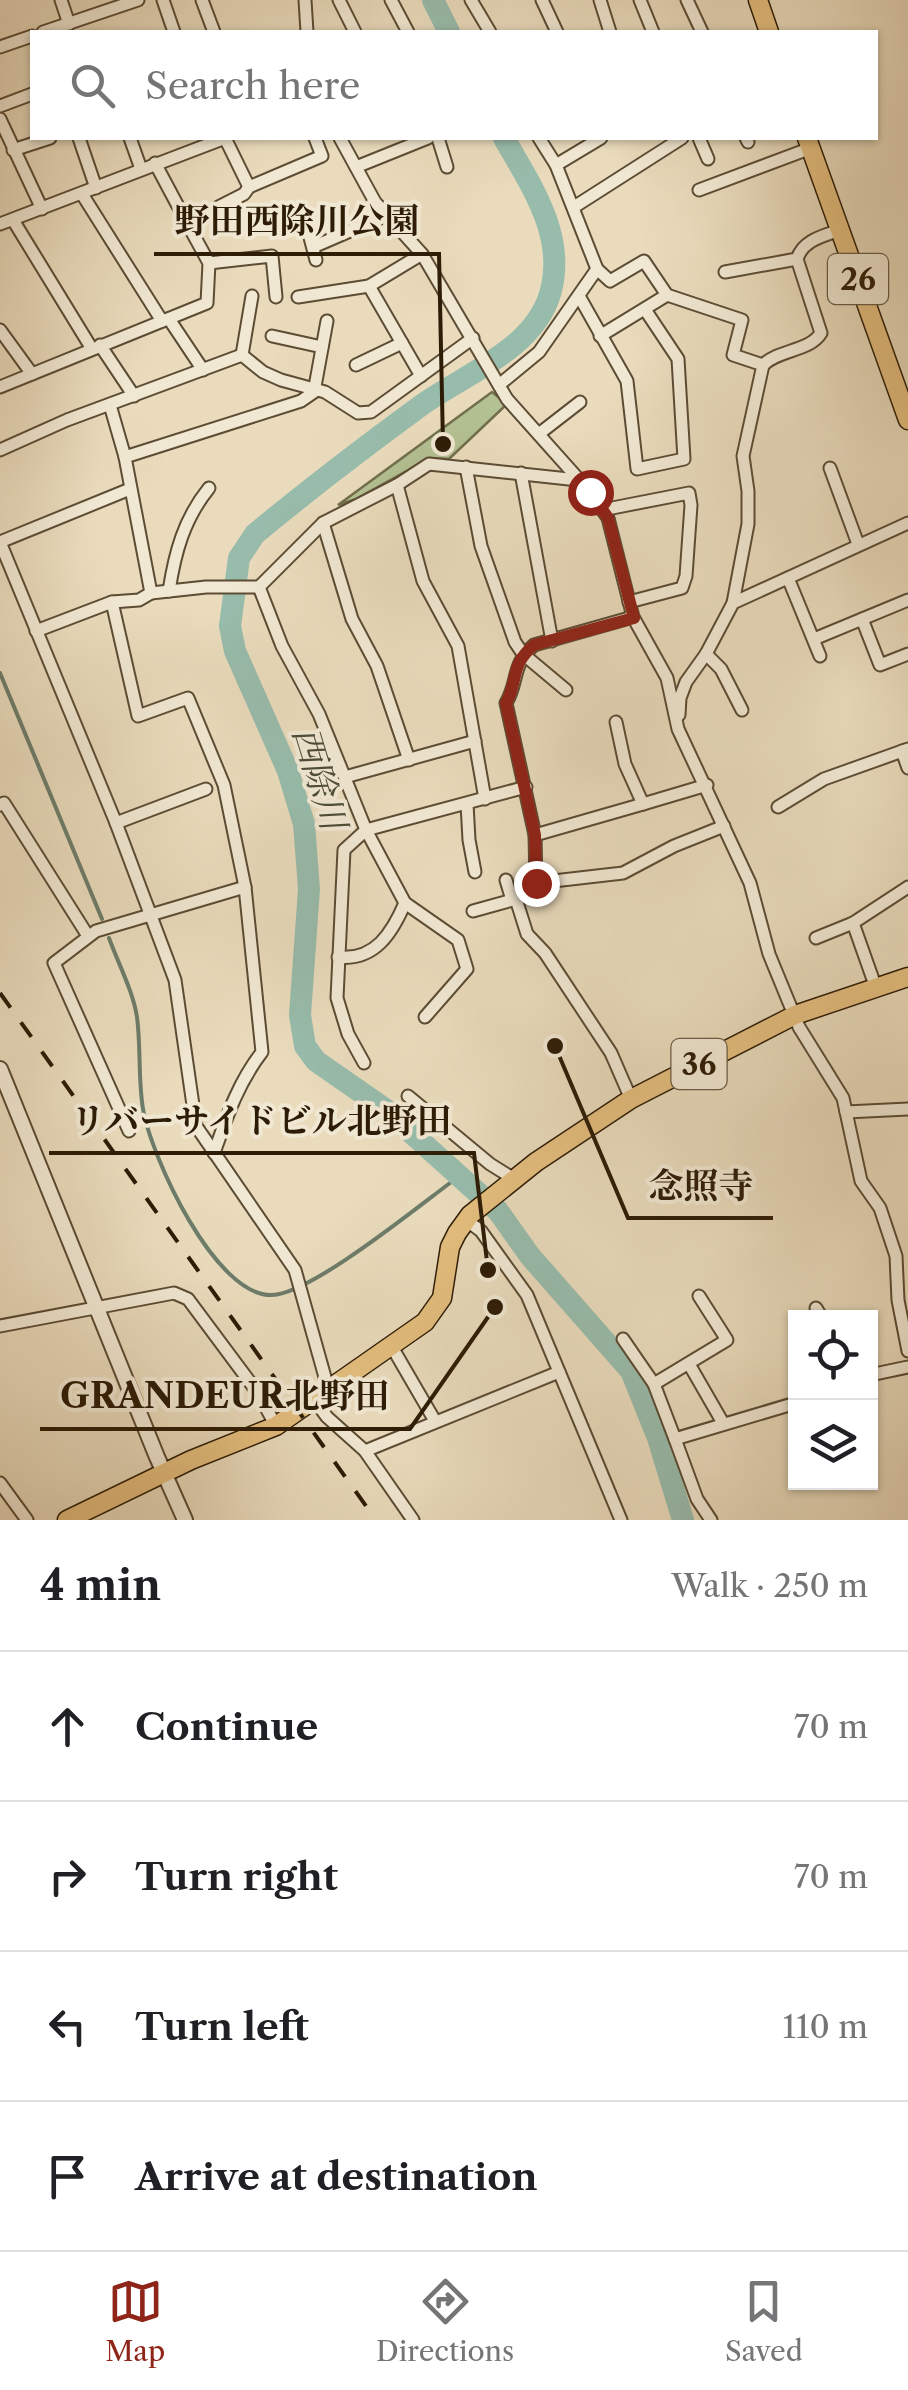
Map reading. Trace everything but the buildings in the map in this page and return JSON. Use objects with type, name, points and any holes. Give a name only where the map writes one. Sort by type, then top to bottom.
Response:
[{"type":"main road","points":[[758,0],[768,30]]},
{"type":"main road","name":"26","points":[[809,142],[908,420]]},
{"type":"main road","name":"36","points":[[67,1520],[276,1426],[392,1346],[436,1311],[446,1283],[450,1247],[470,1216],[510,1181],[631,1099],[794,1015],[908,977]]},
{"type":"street","points":[[61,0],[69,24]]},
{"type":"street","points":[[163,0],[173,30]]},
{"type":"street","points":[[202,0],[213,30]]},
{"type":"street","points":[[307,30],[305,2],[319,0]]},
{"type":"street","points":[[339,0],[354,30]]},
{"type":"street","points":[[391,0],[407,30]]},
{"type":"street","points":[[471,0],[489,30]]},
{"type":"street","points":[[542,0],[556,30]]},
{"type":"street","points":[[600,0],[609,30]]},
{"type":"street","points":[[640,0],[652,30]]},
{"type":"street","points":[[688,0],[701,30]]},
{"type":"street","points":[[50,30],[130,1]]},
{"type":"street","points":[[0,48],[30,37]]},
{"type":"street","points":[[0,106],[30,95]]},
{"type":"street","points":[[0,120],[42,209]]},
{"type":"street","points":[[13,150],[44,140]]},
{"type":"street","points":[[80,140],[96,188]]},
{"type":"street","points":[[131,140],[142,168]]},
{"type":"street","points":[[134,396],[4,221],[82,194],[206,140]]},
{"type":"street","points":[[226,140],[249,187]]},
{"type":"street","points":[[187,223],[244,194],[249,187],[322,156],[316,140]]},
{"type":"street","points":[[341,140],[375,202],[422,254],[507,399],[540,433],[608,518],[634,618],[667,678],[678,729],[750,883],[769,954],[794,1015],[814,1055],[843,1098],[861,1181],[880,1208],[902,1254],[898,1300],[908,1350]]},
{"type":"street","points":[[356,167],[423,140]]},
{"type":"street","points":[[439,140],[447,167]]},
{"type":"street","points":[[541,140],[574,206],[597,269],[610,282],[644,260],[667,295],[742,320],[733,354],[763,365]]},
{"type":"street","points":[[556,166],[598,140]]},
{"type":"street","points":[[574,206],[679,140]]},
{"type":"street","points":[[699,140],[708,159]]},
{"type":"street","points":[[699,190],[809,142]]},
{"type":"street","points":[[0,387],[208,303],[209,263],[155,163]]},
{"type":"street","points":[[82,194],[203,370]]},
{"type":"street","points":[[308,230],[315,254],[387,215]]},
{"type":"street","points":[[678,729],[680,698],[686,682],[733,603],[748,524],[743,456],[763,365],[770,358],[811,343],[821,333],[798,252],[810,241],[840,230]]},
{"type":"street","points":[[298,297],[369,286],[422,254]]},
{"type":"street","points":[[209,263],[272,256],[276,297]]},
{"type":"street","points":[[725,272],[797,259]]},
{"type":"street","points":[[496,380],[539,352],[597,269]]},
{"type":"street","points":[[369,286],[422,376]]},
{"type":"street","points":[[600,336],[667,295]]},
{"type":"street","points":[[242,354],[252,296]]},
{"type":"street","points":[[579,296],[627,381],[637,468],[684,459],[678,359],[646,311]]},
{"type":"street","points":[[124,457],[301,401],[314,392],[327,321]]},
{"type":"street","points":[[0,330],[32,374]]},
{"type":"street","points":[[272,336],[322,347]]},
{"type":"street","points":[[242,354],[263,372],[314,392],[324,392],[358,412],[371,412],[476,342]]},
{"type":"street","points":[[356,365],[402,343]]},
{"type":"street","points":[[0,450],[242,354]]},
{"type":"street","points":[[540,433],[580,402]]},
{"type":"street","points":[[110,405],[151,593]]},
{"type":"street","points":[[36,631],[112,602],[138,600],[151,593],[257,587],[323,523],[429,464],[578,480]]},
{"type":"street","points":[[466,468],[482,549],[515,642],[523,654],[566,690]]},
{"type":"street","points":[[830,468],[858,544]]},
{"type":"street","points":[[521,473],[552,641]]},
{"type":"street","points":[[397,484],[423,581],[458,646],[486,799]]},
{"type":"street","points":[[130,488],[0,542],[116,823],[175,980],[196,1126],[296,1270],[326,1417],[365,1451],[413,1520]]},
{"type":"street","points":[[169,591],[184,527],[209,488]]},
{"type":"street","points":[[602,510],[689,494],[686,576],[682,588],[629,602]]},
{"type":"street","points":[[733,603],[908,522]]},
{"type":"street","points":[[323,523],[352,619],[377,666],[409,760]]},
{"type":"street","points":[[788,578],[820,656]]},
{"type":"street","points":[[257,587],[282,646],[319,714],[366,830],[405,903],[458,940],[468,970],[426,1017]]},
{"type":"street","points":[[814,639],[908,600]]},
{"type":"street","points":[[112,602],[138,716],[188,698],[224,785],[244,888],[262,1052],[244,1074],[234,1095],[214,1153]]},
{"type":"street","points":[[536,883],[535,835],[506,703],[514,689],[512,676],[523,654],[534,645],[634,618]]},
{"type":"street","points":[[862,619],[880,664],[908,654]]},
{"type":"street","points":[[706,654],[722,668],[742,710]]},
{"type":"street","points":[[667,678],[686,682]]},
{"type":"street","points":[[616,722],[624,764],[643,804]]},
{"type":"street","points":[[344,777],[474,742]]},
{"type":"street","points":[[778,807],[824,779],[905,750],[908,768]]},
{"type":"street","points":[[535,835],[707,785]]},
{"type":"street","points":[[364,1063],[348,1034],[337,998],[344,850],[366,830],[526,787]]},
{"type":"street","points":[[116,823],[206,789]]},
{"type":"street","points":[[0,805],[4,803],[88,936]]},
{"type":"street","points":[[467,804],[474,872]]},
{"type":"street","points":[[473,911],[514,900],[536,883],[623,874],[674,846],[724,826]]},
{"type":"street","points":[[506,880],[527,934],[611,1053],[631,1099]]},
{"type":"street","points":[[816,938],[853,924],[908,886]]},
{"type":"street","points":[[130,1131],[54,963],[96,930],[244,888]]},
{"type":"street","points":[[338,957],[369,953],[395,926],[405,903]]},
{"type":"street","points":[[853,924],[876,988]]},
{"type":"street","points":[[0,1069],[185,1520]]},
{"type":"street","points":[[408,1096],[510,1181]]},
{"type":"street","points":[[846,1112],[908,1109]]},
{"type":"street","points":[[470,1216],[527,1295],[621,1520]]},
{"type":"street","points":[[0,1326],[174,1294],[188,1299],[258,1393],[276,1426]]},
{"type":"street","points":[[654,1384],[727,1340],[699,1296]]},
{"type":"street","points":[[623,1339],[654,1384],[704,1519]]},
{"type":"street","points":[[392,1346],[435,1421]]},
{"type":"street","points":[[689,1364],[724,1423]]},
{"type":"street","points":[[878,1374],[908,1368]]},
{"type":"street","points":[[365,1451],[559,1372]]},
{"type":"street","points":[[673,1434],[788,1405]]},
{"type":"street","points":[[0,1483],[28,1520]]},
{"type":"green space","points":[[492,392],[507,404],[449,459],[430,458],[338,505]]},
{"type":"waterway","name":"西除川","points":[[433,0],[448,30]]},
{"type":"waterway","name":"西除川","points":[[505,140],[535,193],[550,232],[554,273],[541,314],[528,331],[494,360],[419,407],[255,534],[239,558],[230,626],[235,651],[288,771],[304,824],[309,889],[300,1015],[305,1046],[316,1061],[385,1109],[498,1211],[530,1256],[631,1371],[658,1438],[683,1520]]},
{"type":"waterway","points":[[0,673],[102,919]]},
{"type":"waterway","points":[[109,938],[135,1007],[143,1109],[159,1158],[172,1189],[208,1249],[250,1290],[272,1295],[313,1280],[458,1177]]},
{"type":"waterway","points":[[658,1438],[788,1399]]},
{"type":"railway","points":[[0,993],[376,1520]]},
{"type":"place","name":"野田西除川公園","points":[[443,444]]},
{"type":"place","name":"念照寺","points":[[555,1046]]},
{"type":"place","name":"リバーサイドビル北野田","points":[[488,1270]]},
{"type":"place","name":"GRANDEUR北野田","points":[[495,1307]]},
{"type":"route","points":[[536,883],[535,835],[506,703],[514,689],[512,676],[523,654],[534,645],[634,618],[608,518],[590,492]]}]
